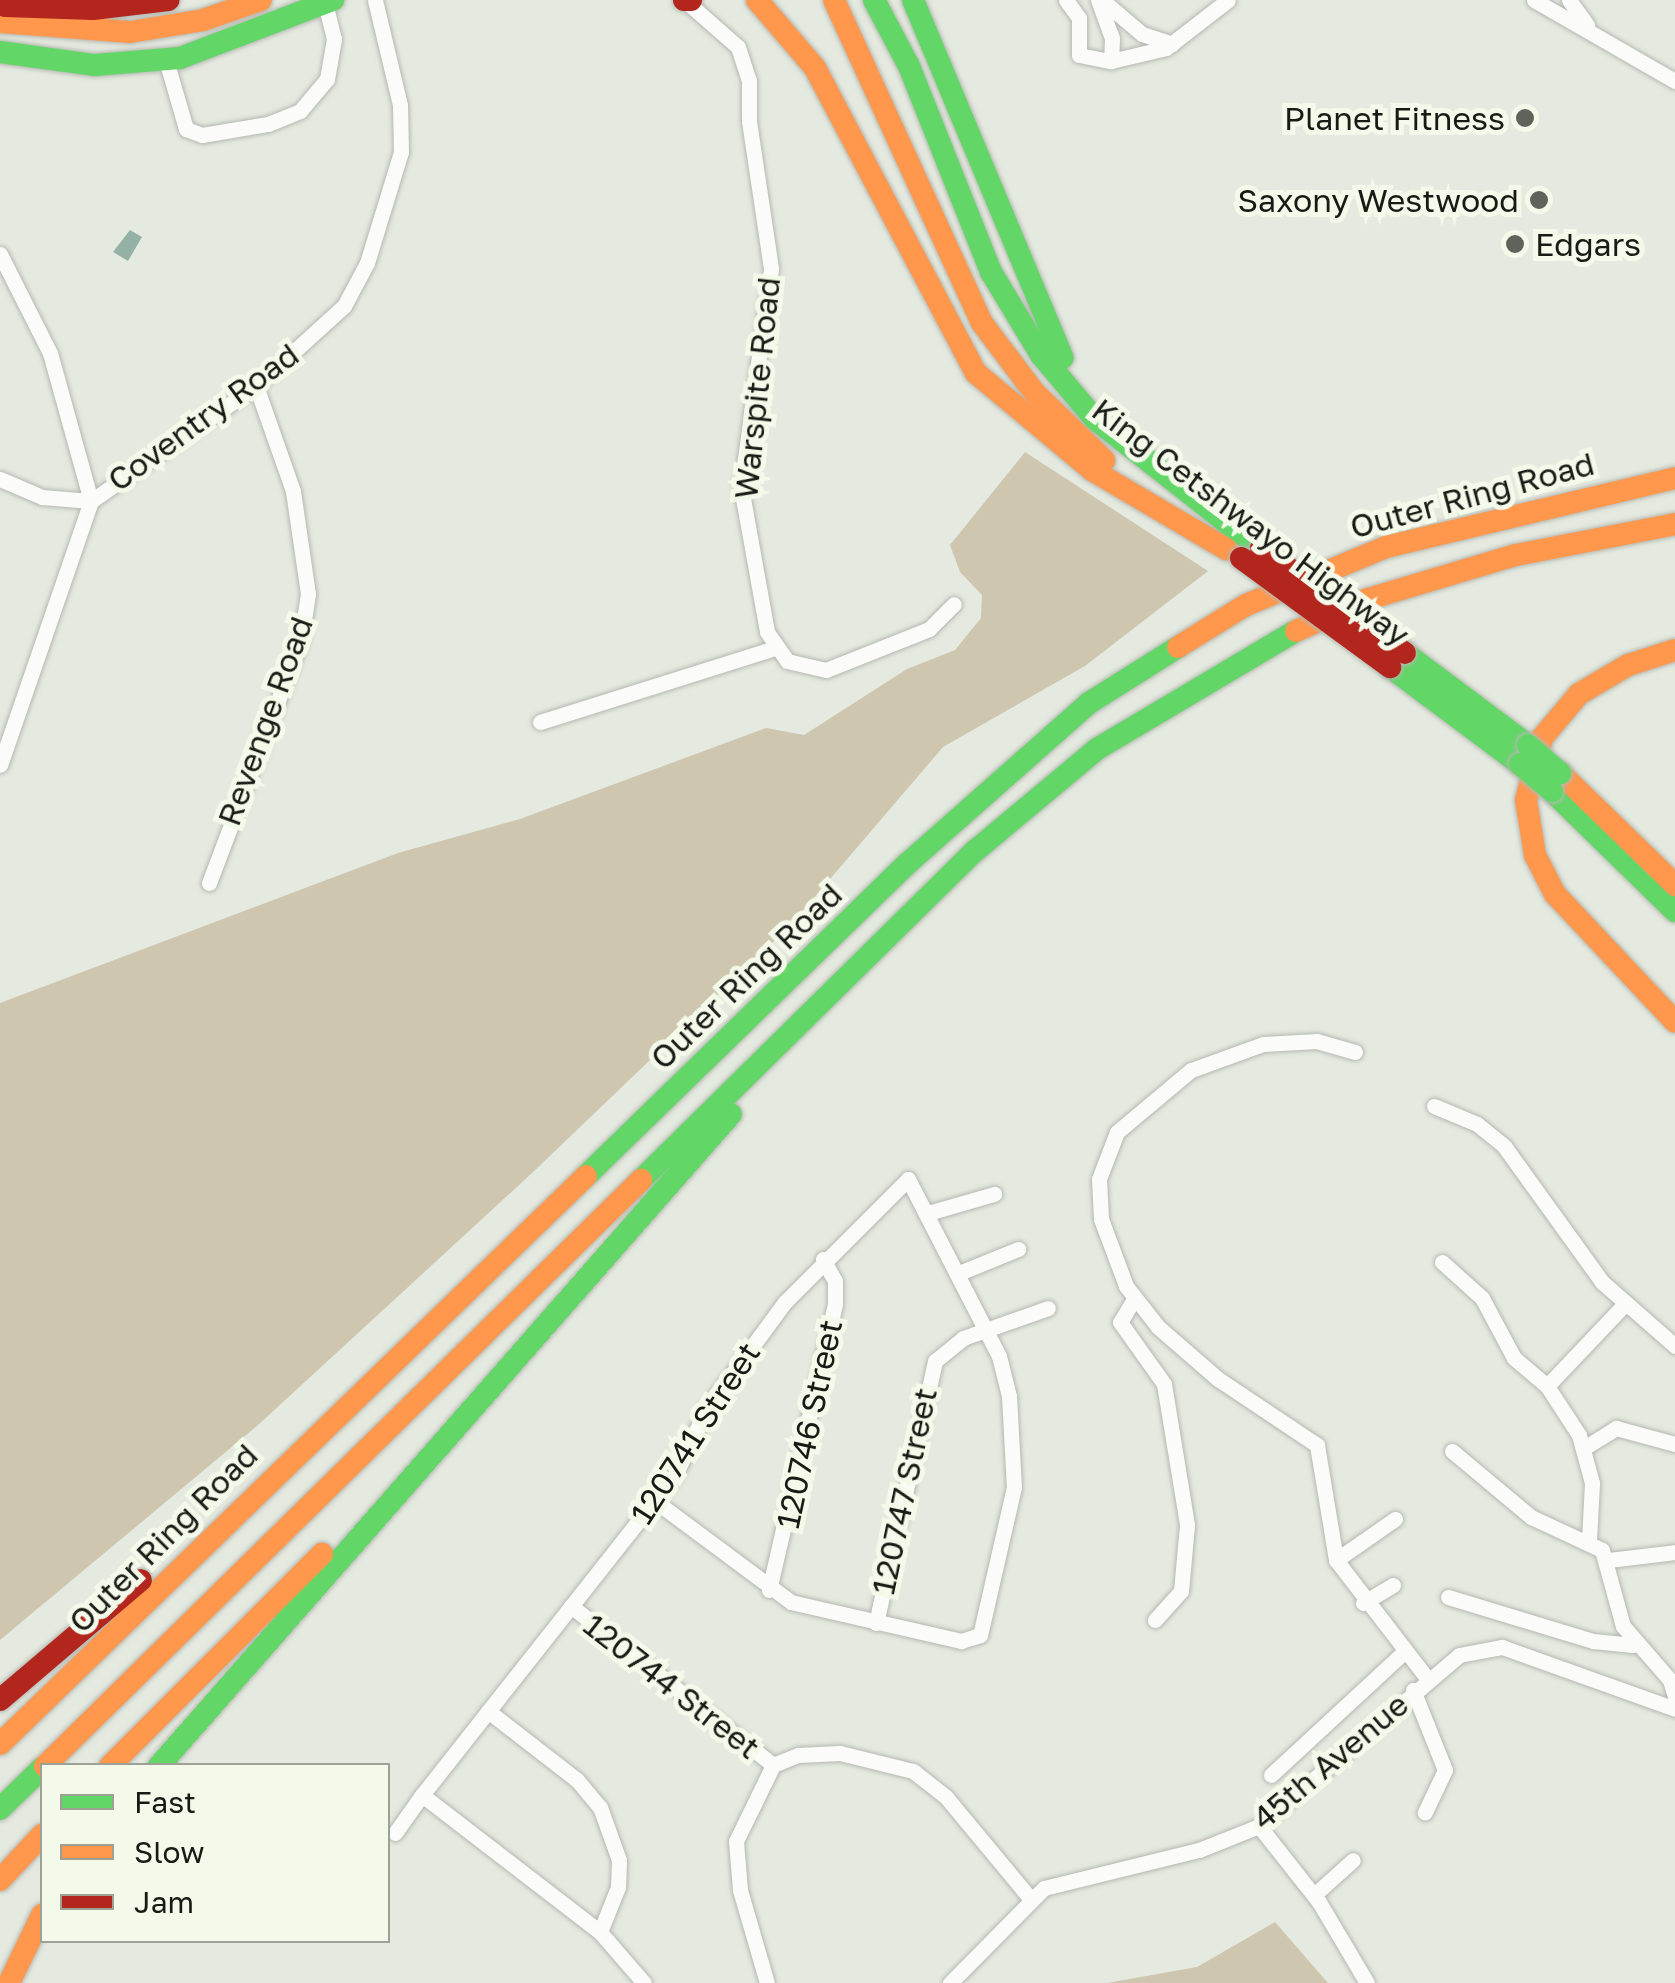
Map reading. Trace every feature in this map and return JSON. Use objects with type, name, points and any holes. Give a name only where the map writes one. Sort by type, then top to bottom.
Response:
[{"type":"main road","points":[[0,6],[93,9],[168,0]]},
{"type":"main road","points":[[0,22],[130,32],[203,20],[261,0]]},
{"type":"main road","points":[[757,0],[815,68],[976,373],[1027,422],[1092,470],[1242,552]]},
{"type":"main road","name":"King Cetshwayo Highway","points":[[834,0],[944,250],[1004,355],[1095,452],[1397,660],[1524,754],[1673,882]]},
{"type":"main road","name":"King Cetshwayo Highway","points":[[874,0],[909,66],[985,258],[1034,344],[1094,418],[1230,525],[1242,552]]},
{"type":"main road","points":[[914,0],[1036,306],[1065,360],[1101,407],[1230,525]]},
{"type":"main road","points":[[0,52],[95,65],[166,60],[215,49],[329,2]]},
{"type":"main road","name":"Outer Ring Road","points":[[0,1744],[360,1388],[984,792],[1128,675],[1246,605],[1386,547],[1675,478]]},
{"type":"main road","points":[[48,1763],[873,950],[1074,767],[1172,698],[1262,646],[1423,580],[1675,524]]},
{"type":"main road","points":[[1675,650],[1628,665],[1579,694],[1542,738],[1526,800],[1534,855],[1555,894],[1675,1022]]},
{"type":"main road","name":"King Cetshwayo Highway","points":[[1556,782],[1675,911]]},
{"type":"main road","points":[[162,1763],[873,950]]},
{"type":"main road","points":[[113,1763],[515,1362]]},
{"type":"main road","points":[[0,1700],[360,1388]]},
{"type":"main road","points":[[0,1810],[40,1771]]},
{"type":"main road","points":[[0,1880],[40,1837]]},
{"type":"main road","points":[[10,1983],[40,1919]]},
{"type":"street","name":"Coventry Road","points":[[91,502],[256,386],[354,293],[395,178],[400,106],[375,0]]},
{"type":"street","points":[[1066,0],[1079,18],[1079,55],[1111,61],[1144,57],[1172,44],[1228,0]]},
{"type":"street","points":[[1100,0],[1112,38],[1111,61]]},
{"type":"street","points":[[1100,0],[1142,34],[1172,44]]},
{"type":"street","points":[[1534,0],[1675,81]]},
{"type":"street","points":[[1569,0],[1596,33]]},
{"type":"street","name":"Warspite Road","points":[[688,1],[738,47],[750,80],[749,121],[770,269],[741,487],[756,592],[774,648]]},
{"type":"street","points":[[166,60],[186,129],[202,135],[268,124],[300,111],[327,79],[334,40],[329,2]]},
{"type":"street","points":[[0,254],[50,352],[91,502],[0,765]]},
{"type":"street","name":"Revenge Road","points":[[209,883],[300,640],[308,594],[293,491],[256,386]]},
{"type":"street","points":[[0,479],[42,497],[91,502]]},
{"type":"street","points":[[540,722],[774,648],[795,665],[826,670],[929,629],[954,604]]},
{"type":"street","points":[[1355,1052],[1317,1040],[1245,1048],[1191,1070],[1128,1118],[1103,1161],[1099,1194],[1106,1237],[1134,1300],[1207,1370],[1317,1445],[1336,1560],[1363,1603],[1426,1677]]},
{"type":"street","points":[[1434,1106],[1476,1124],[1504,1146],[1569,1244],[1624,1305],[1675,1346]]},
{"type":"street","name":"120741 Street","points":[[395,1833],[655,1501],[716,1395],[824,1259],[908,1179],[928,1212]]},
{"type":"street","points":[[655,1501],[770,1590],[803,1607],[974,1641],[1016,1474],[1005,1376],[928,1212],[994,1194]]},
{"type":"street","points":[[959,1272],[1018,1249]]},
{"type":"street","name":"120746 Street","points":[[770,1590],[835,1303],[835,1281],[824,1259]]},
{"type":"street","points":[[1442,1262],[1473,1286],[1514,1358],[1547,1386],[1584,1448],[1592,1483],[1589,1541]]},
{"type":"street","points":[[1134,1300],[1120,1322],[1164,1384],[1187,1526],[1181,1591],[1156,1620]]},
{"type":"street","points":[[1547,1386],[1624,1305]]},
{"type":"street","name":"120747 Street","points":[[876,1623],[930,1370],[944,1350],[1048,1308]]},
{"type":"street","points":[[1584,1448],[1616,1428],[1675,1444]]},
{"type":"street","points":[[1452,1451],[1531,1517],[1589,1541],[1609,1560],[1632,1645],[1663,1671],[1675,1696]]},
{"type":"street","points":[[1336,1560],[1395,1520]]},
{"type":"street","points":[[1609,1560],[1675,1552]]},
{"type":"street","points":[[1363,1603],[1393,1585]]},
{"type":"street","points":[[1448,1597],[1593,1642],[1632,1645]]},
{"type":"street","name":"120744 Street","points":[[571,1606],[773,1765]]},
{"type":"street","name":"45th Avenue","points":[[950,1983],[1030,1898],[1067,1879],[1199,1850],[1259,1826],[1426,1677],[1459,1654],[1502,1647],[1675,1709]]},
{"type":"street","points":[[1271,1774],[1404,1652]]},
{"type":"street","points":[[1413,1690],[1445,1770],[1426,1812]]},
{"type":"street","points":[[488,1712],[577,1780],[600,1807],[618,1860],[618,1888],[600,1932]]},
{"type":"street","points":[[767,1983],[735,1858],[739,1826],[773,1765],[817,1752],[913,1771],[946,1797],[1030,1898]]},
{"type":"street","points":[[422,1795],[600,1932],[644,1983]]},
{"type":"street","points":[[1259,1826],[1314,1895],[1366,1983]]},
{"type":"street","points":[[1314,1895],[1353,1860]]},
{"type":"shaded area","points":[[130,230],[142,237],[128,261],[113,252]]},
{"type":"shaded area","points":[[1025,452],[1208,571],[1085,666],[943,747],[789,927],[531,1174],[257,1426],[0,1640],[0,1003],[398,853],[520,819],[766,728],[804,735],[907,669],[955,650],[981,618],[982,595],[960,572],[950,545]]},
{"type":"shaded area","points":[[1275,1922],[1328,1983],[1107,1983],[1197,1967]]},
{"type":"traffic: fast","points":[[0,52],[95,65],[180,58],[333,0]]},
{"type":"traffic: fast","points":[[874,0],[909,66],[991,272],[1041,355],[1094,418],[1230,525]]},
{"type":"traffic: fast","points":[[913,0],[1063,358]]},
{"type":"traffic: fast","points":[[1230,525],[1261,548]]},
{"type":"traffic: fast","points":[[641,1180],[975,851],[1097,749],[1296,631]]},
{"type":"traffic: fast","points":[[586,1176],[907,864],[1089,703],[1178,647]]},
{"type":"traffic: fast","points":[[1405,653],[1528,745]]},
{"type":"traffic: fast","points":[[1390,667],[1520,764]]},
{"type":"traffic: fast","points":[[1528,745],[1560,773]]},
{"type":"traffic: fast","points":[[1520,764],[1552,791]]},
{"type":"traffic: fast","points":[[1552,791],[1675,911]]},
{"type":"traffic: fast","points":[[162,1763],[731,1114]]},
{"type":"traffic: fast","points":[[0,1809],[40,1770]]},
{"type":"traffic: slow","points":[[0,22],[130,32],[203,20],[261,0]]},
{"type":"traffic: slow","points":[[757,0],[815,68],[976,373],[1092,470],[1226,549]]},
{"type":"traffic: slow","points":[[834,0],[982,323],[1034,392],[1104,460]]},
{"type":"traffic: slow","points":[[1178,647],[1246,605],[1386,547],[1675,478]]},
{"type":"traffic: slow","points":[[1296,631],[1368,599],[1516,555],[1675,524]]},
{"type":"traffic: slow","points":[[1675,650],[1628,665],[1579,694],[1542,738],[1526,800],[1535,855],[1555,894],[1675,1022]]},
{"type":"traffic: slow","points":[[1560,773],[1675,885]]},
{"type":"traffic: slow","points":[[0,1744],[586,1176]]},
{"type":"traffic: slow","points":[[48,1763],[641,1180]]},
{"type":"traffic: slow","points":[[113,1763],[322,1554]]},
{"type":"traffic: slow","points":[[0,1880],[40,1837]]},
{"type":"traffic: slow","points":[[9,1983],[40,1919]]},
{"type":"traffic: jam","points":[[5,6],[93,9],[168,0]]},
{"type":"traffic: jam","points":[[684,0],[691,0]]},
{"type":"traffic: jam","points":[[1261,548],[1405,653]]},
{"type":"traffic: jam","points":[[1241,558],[1390,667]]},
{"type":"traffic: jam","points":[[0,1700],[141,1580]]},
{"type":"place","name":"Planet Fitness","points":[[1525,118]]},
{"type":"place","name":"Saxony Westwood","points":[[1539,200]]},
{"type":"place","name":"Edgars","points":[[1515,244]]}]
